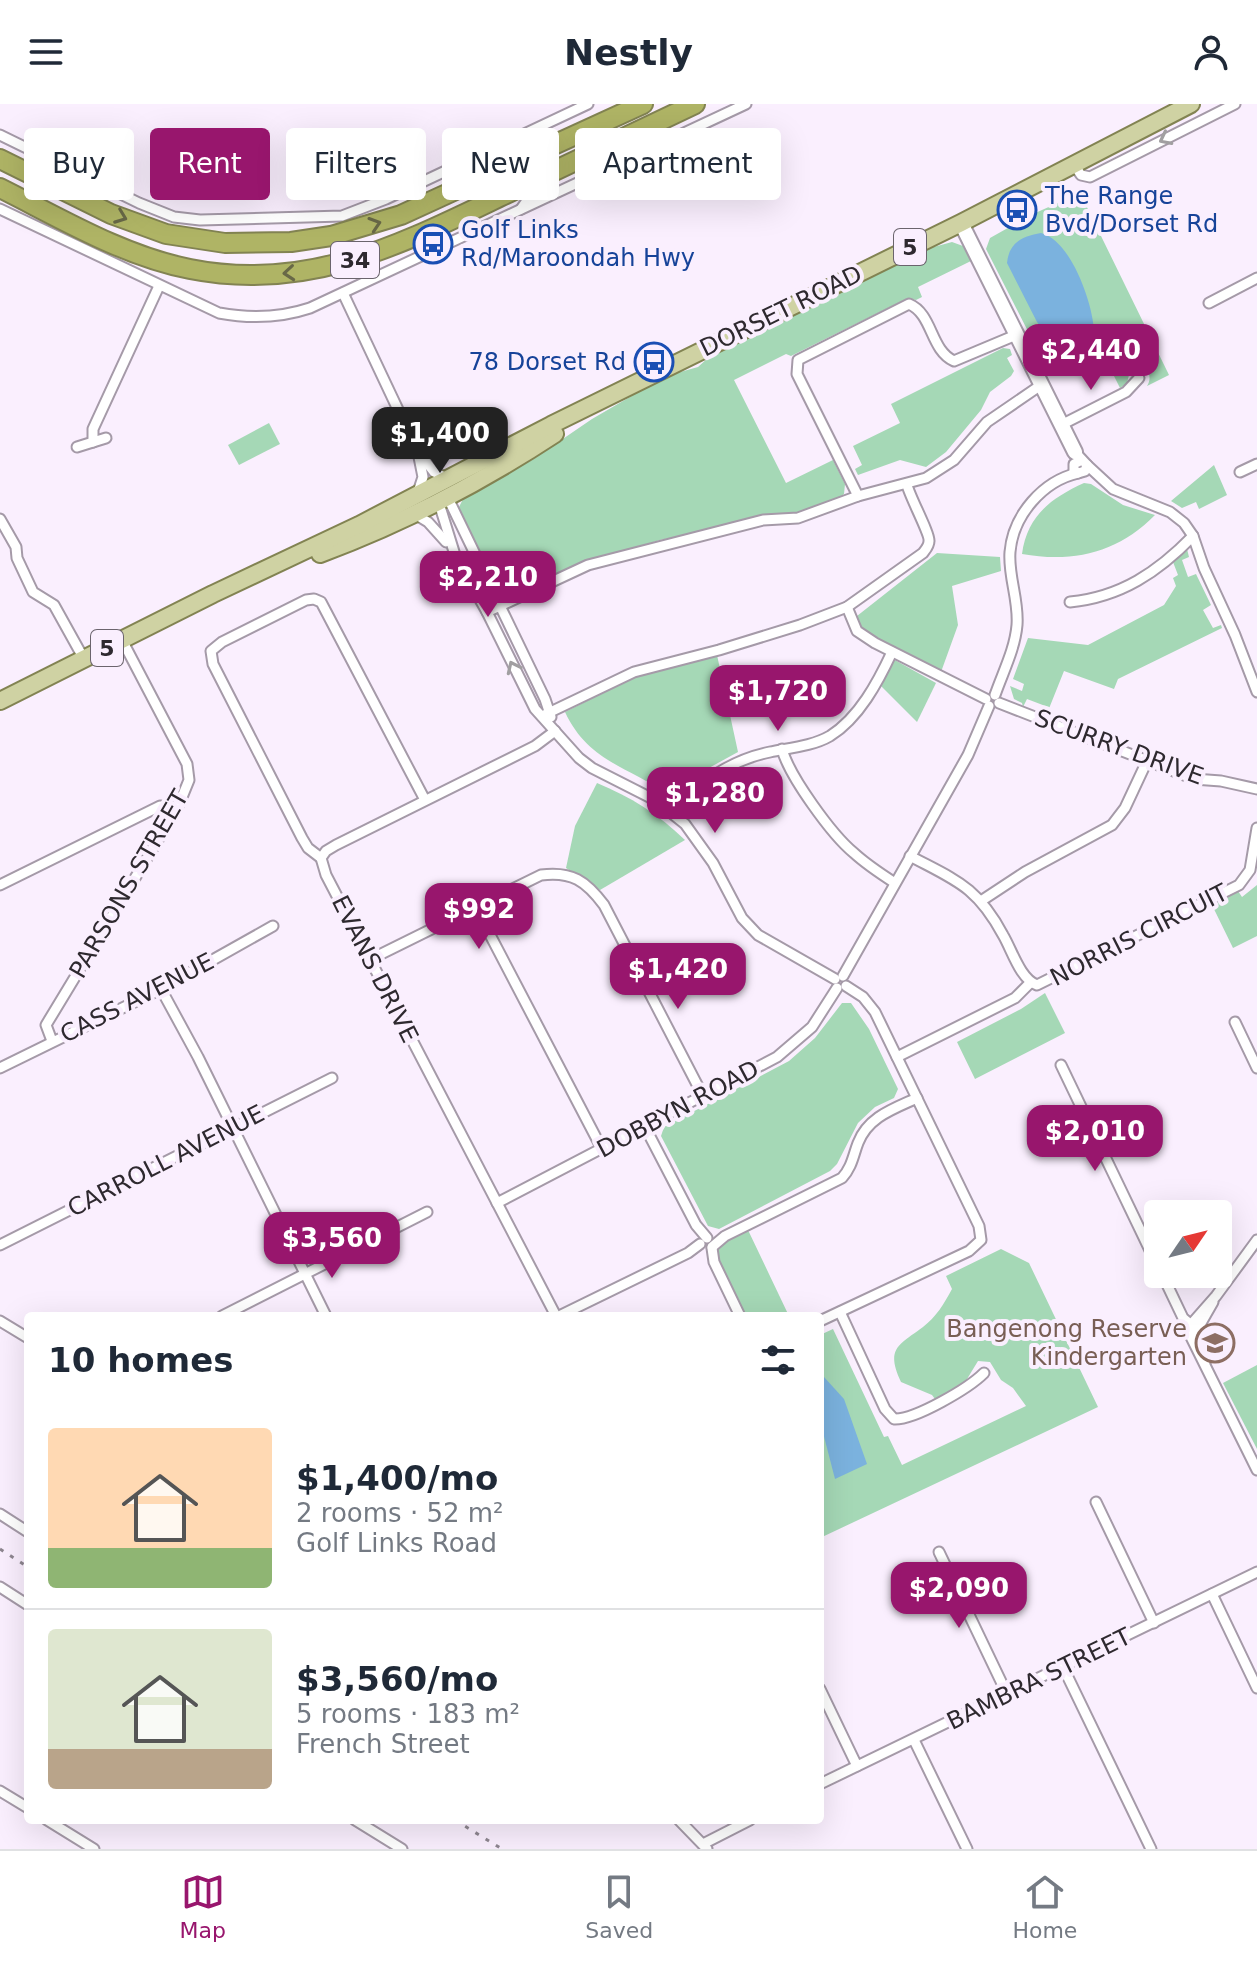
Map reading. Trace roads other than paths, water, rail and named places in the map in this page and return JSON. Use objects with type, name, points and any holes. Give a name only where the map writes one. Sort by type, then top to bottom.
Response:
[{"type":"highway","name":"34","points":[[0,159],[111,214],[166,234],[225,243],[291,242],[331,236],[401,215],[643,104]]},
{"type":"highway","name":"34","points":[[559,169],[695,104]]},
{"type":"highway","name":"34","points":[[0,188],[142,256],[190,269],[231,274],[282,275],[347,263],[401,243],[493,200]]},
{"type":"main road","name":"DORSET ROAD","points":[[0,701],[416,496],[441,489],[525,454],[628,387],[961,223],[1191,104]]},
{"type":"main road","name":"DORSET ROAD","points":[[213,594],[361,539],[412,513],[441,489]]},
{"type":"street","points":[[0,135],[174,217],[200,220],[342,216],[386,199],[586,104]]},
{"type":"street","points":[[0,209],[219,313],[239,317],[289,315],[343,293],[746,104]]},
{"type":"street","points":[[1073,163],[1081,175],[1090,177],[1235,104]]},
{"type":"street","points":[[520,210],[527,200]]},
{"type":"street","points":[[961,223],[1061,425],[1077,466],[1096,475],[1113,489],[1170,512],[1184,523],[1193,536],[1257,692]]},
{"type":"street","points":[[64,240],[104,238],[125,269]]},
{"type":"street","points":[[1209,303],[1257,278]]},
{"type":"street","points":[[93,442],[93,429],[159,286]]},
{"type":"street","points":[[343,293],[418,452],[434,472],[500,606],[555,731],[568,748],[592,768],[635,788],[685,824],[703,846],[736,908],[750,927],[769,942],[840,982],[869,1003],[979,1226],[981,1240],[969,1251],[824,1319]]},
{"type":"street","points":[[858,496],[797,374],[798,360],[909,304],[922,313],[949,359],[961,359],[1014,332]]},
{"type":"street","points":[[1061,425],[1126,392],[1139,378]]},
{"type":"street","points":[[487,612],[588,565],[763,520],[798,518],[858,496],[907,485],[946,467],[987,422],[1042,388]]},
{"type":"street","points":[[77,447],[106,438]]},
{"type":"street","points":[[416,496],[423,477],[418,452]]},
{"type":"street","points":[[1240,472],[1257,464]]},
{"type":"street","name":"DOBBYN ROAD","points":[[497,1203],[759,1068],[796,1043],[823,1013],[972,747],[992,701],[1012,650],[1017,624],[1010,561],[1013,538],[1026,510],[1037,496],[1077,466]]},
{"type":"street","points":[[546,714],[634,672],[760,638],[847,607],[923,553],[929,545],[930,538],[907,485]]},
{"type":"street","points":[[441,489],[455,555]]},
{"type":"street","points":[[412,513],[434,527],[455,555],[487,612],[529,701],[546,714]]},
{"type":"street","points":[[0,519],[16,547],[17,558],[33,592],[54,605],[84,659]]},
{"type":"street","points":[[1070,602],[1101,597],[1133,584],[1162,565],[1193,536]]},
{"type":"street","name":"EVANS DRIVE","points":[[425,800],[321,602],[306,600],[222,642],[211,651],[213,664],[302,838],[308,848],[321,858],[326,875],[555,1312]]},
{"type":"street","name":"SCURRY DRIVE","points":[[847,607],[857,631],[892,652],[992,701],[1194,779],[1241,785],[1257,792]]},
{"type":"street","name":"PARSONS STREET","points":[[52,1041],[46,1025],[178,807],[189,780],[187,764],[122,640]]},
{"type":"street","points":[[671,813],[684,799],[726,768],[755,756],[821,740],[842,726],[874,689],[892,652]]},
{"type":"street","points":[[321,858],[336,845],[535,746],[555,731]]},
{"type":"street","points":[[782,749],[790,772],[843,842],[868,863],[897,879]]},
{"type":"street","points":[[983,904],[1025,872],[1103,832],[1119,817],[1144,760]]},
{"type":"street","points":[[0,885],[160,806],[178,807]]},
{"type":"street","name":"NORRIS CIRCUIT","points":[[912,853],[967,888],[983,904],[1030,983],[1043,984],[1239,885],[1253,860],[1257,828]]},
{"type":"street","points":[[371,959],[541,875],[572,875],[589,885],[604,905],[703,1096]]},
{"type":"street","points":[[476,908],[602,1149]]},
{"type":"street","name":"CASS AVENUE","points":[[0,1068],[161,989],[273,926]]},
{"type":"street","points":[[897,1057],[1015,998],[1030,983]]},
{"type":"street","points":[[161,989],[324,1312]]},
{"type":"street","points":[[1235,1022],[1257,1068]]},
{"type":"street","points":[[1061,1065],[1144,1238]]},
{"type":"street","name":"CARROLL AVENUE","points":[[0,1245],[332,1078]]},
{"type":"street","points":[[565,1312],[842,1178],[866,1128],[882,1114],[917,1098]]},
{"type":"street","points":[[645,1127],[738,1312]]},
{"type":"street","points":[[230,1312],[427,1212]]},
{"type":"street","points":[[1257,1240],[1193,1328],[1190,1340],[1207,1366],[1257,1470]]},
{"type":"street","points":[[1169,1288],[1183,1318],[1193,1328]]},
{"type":"street","points":[[840,1312],[885,1409],[894,1419],[907,1417],[962,1391],[984,1373]]},
{"type":"street","points":[[0,1321],[24,1336]]},
{"type":"street","points":[[1096,1502],[1154,1623]]},
{"type":"street","points":[[0,1514],[24,1529]]},
{"type":"street","points":[[939,1552],[1007,1694]]},
{"type":"street","name":"BAMBRA STREET","points":[[824,1782],[1257,1572]]},
{"type":"street","points":[[0,1587],[24,1602]]},
{"type":"street","points":[[1212,1594],[1257,1688]]},
{"type":"street","points":[[1063,1667],[1151,1849]]},
{"type":"street","points":[[824,1697],[857,1766]]},
{"type":"street","points":[[914,1740],[967,1849]]},
{"type":"street","points":[[0,1791],[24,1806]]},
{"type":"street","points":[[53,1824],[94,1849]]},
{"type":"street","points":[[361,1824],[402,1849]]},
{"type":"street","points":[[683,1824],[705,1846],[743,1824]]},
{"type":"water","points":[[1041,233],[1062,247],[1071,260],[1085,290],[1093,319],[1094,331],[1063,353],[1055,352],[1053,343],[1037,322],[1007,263],[1018,241]]},
{"type":"water","points":[[824,1377],[844,1399],[867,1464],[835,1479],[824,1436]]},
{"type":"railway","points":[[0,1549],[24,1564]]},
{"type":"railway","points":[[461,1824],[502,1849]]},
{"type":"place","name":"The Range Bvd/Dorset Rd","points":[[1017,210]]},
{"type":"place","name":"Golf Links Rd/Maroondah Hwy","points":[[433,244]]},
{"type":"place","name":"78 Dorset Rd","points":[[654,362]]},
{"type":"place","name":"Bangenong Reserve Kindergarten","points":[[1215,1343]]}]
